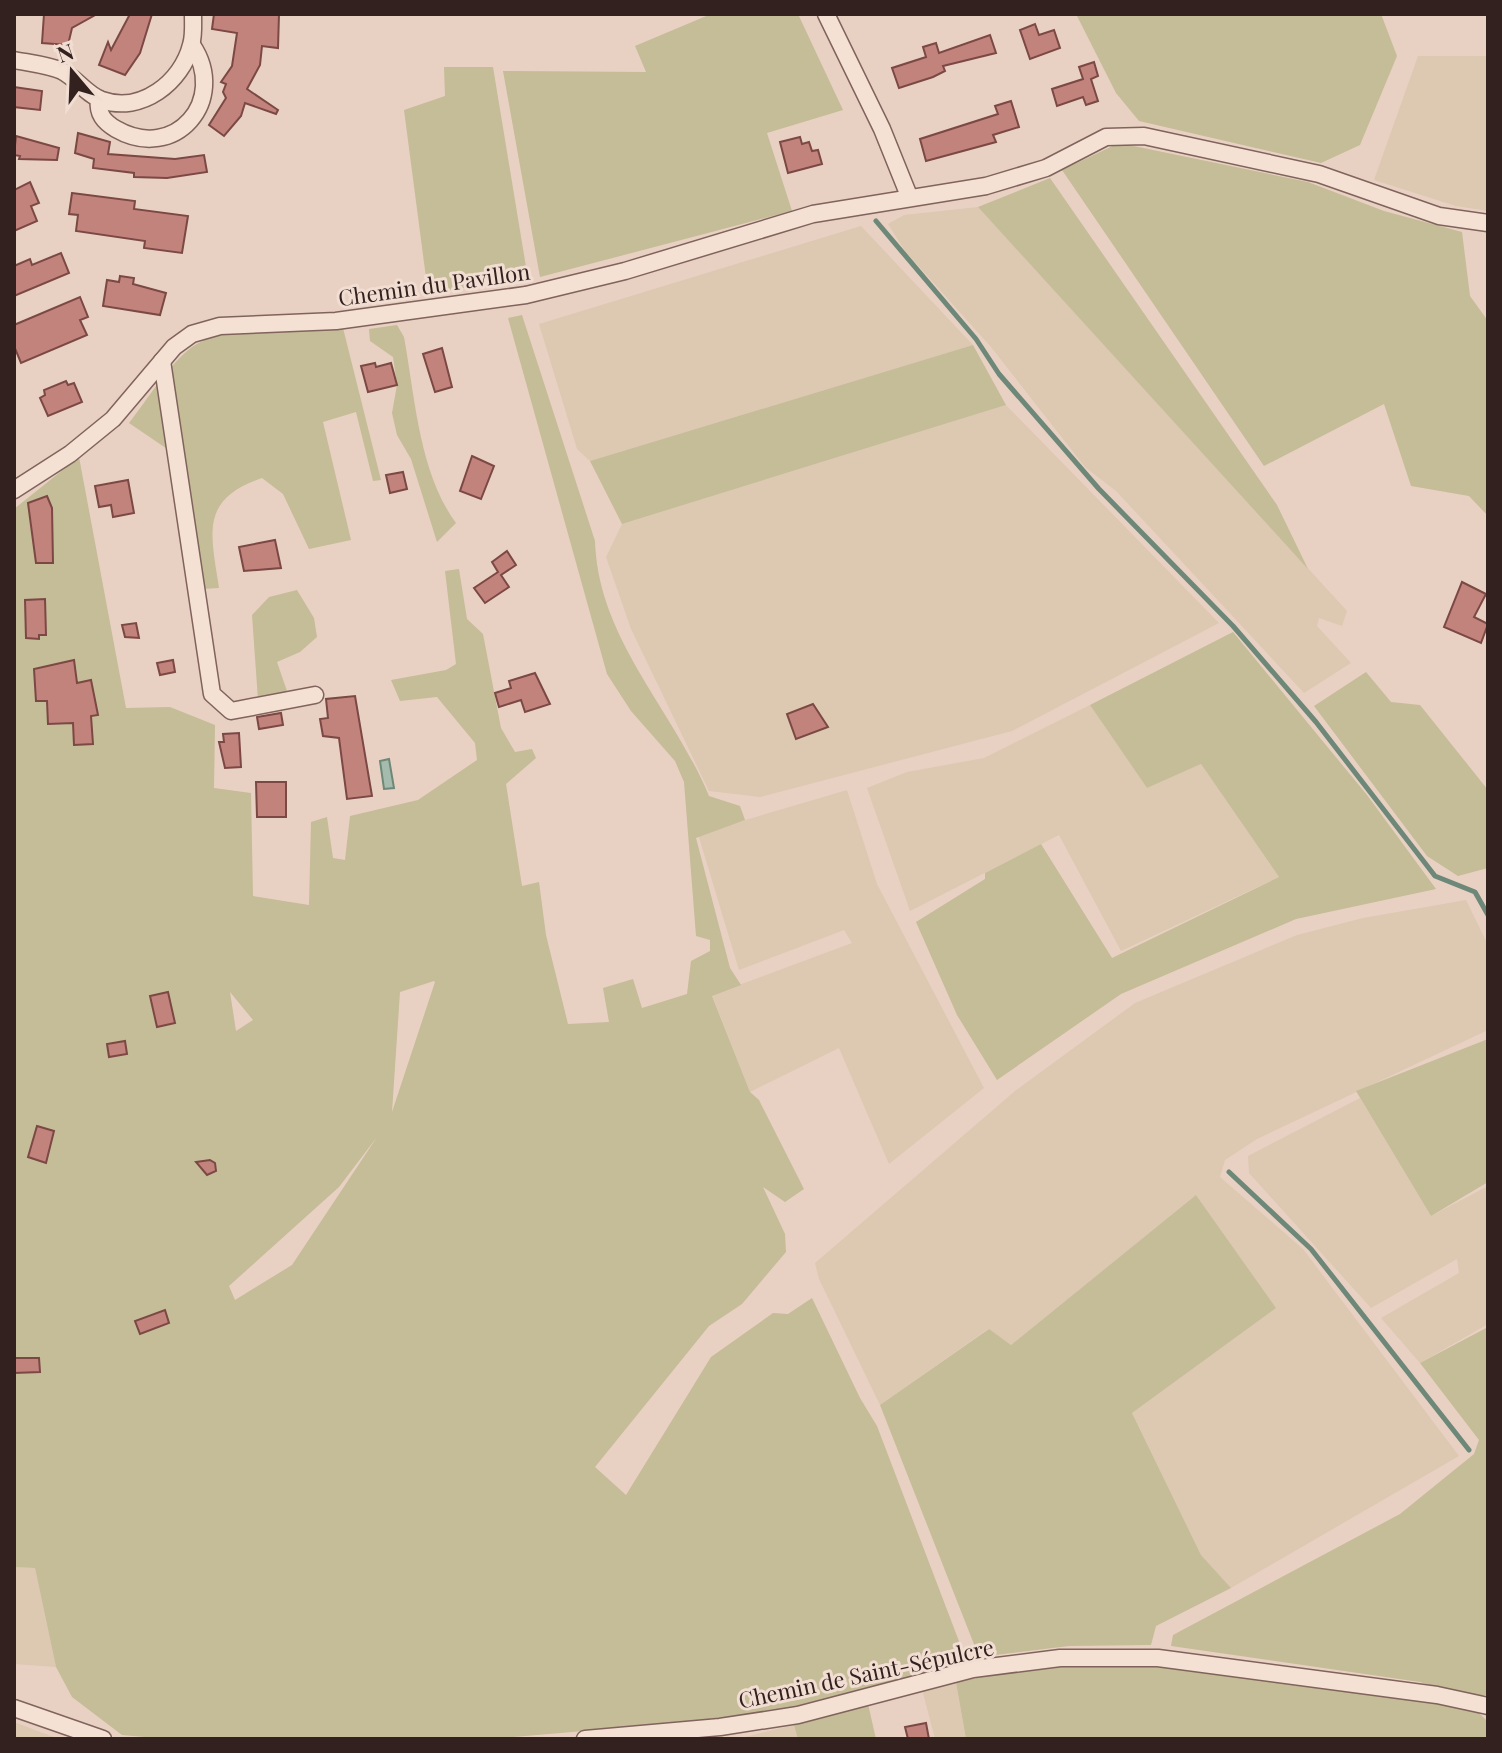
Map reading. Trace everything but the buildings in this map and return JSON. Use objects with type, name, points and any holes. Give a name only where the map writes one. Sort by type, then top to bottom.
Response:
[{"type":"street","points":[[99,99],[98,109],[106,123],[138,139],[150,140],[186,126],[204,96],[204,73],[192,45],[193,14]]},
{"type":"street","points":[[826,14],[882,129],[909,196]]},
{"type":"street","points":[[14,60],[60,70],[99,99],[126,103],[163,89],[176,75],[192,45]]},
{"type":"street","name":"Chemin du Pavillon","points":[[14,490],[70,454],[113,419],[162,361],[192,334],[220,326],[336,321],[526,295],[625,271],[813,214],[909,196],[986,186],[1046,168],[1088,144],[1125,135],[1319,174],[1439,216],[1488,223]]},
{"type":"street","points":[[162,361],[212,694],[231,711],[315,695]]},
{"type":"street","name":"Chemin de Saint-Sépulcre","points":[[585,1739],[720,1727],[798,1715],[973,1669],[1060,1658],[1158,1658],[1437,1695],[1488,1706]]},
{"type":"street","points":[[16,1709],[103,1739]]},
{"type":"shaded area","points":[[711,14],[798,14],[843,110],[767,133],[792,211],[540,277],[503,71],[646,72],[635,46]]},
{"type":"shaded area","points":[[1076,14],[1381,14],[1397,56],[1360,145],[1321,163],[1139,121],[1116,93]]},
{"type":"shaded area","points":[[1418,56],[1488,56],[1488,211],[1456,206],[1374,180]]},
{"type":"shaded area","points":[[444,67],[493,67],[528,279],[428,293],[404,110],[445,96]]},
{"type":"shaded area","points":[[1119,143],[1308,182],[1384,211],[1462,232],[1470,296],[1488,321],[1488,516],[1469,496],[1411,486],[1384,404],[1264,466],[1062,170]]},
{"type":"shaded area","points":[[1050,178],[1277,505],[1308,569],[978,207]]},
{"type":"shaded area","points":[[978,207],[1347,611],[1342,626],[1319,618],[1317,626],[1351,663],[1304,693],[1116,491],[1085,467],[991,347],[905,251],[888,224],[904,215]]},
{"type":"shaded area","points":[[861,226],[973,345],[590,461],[577,449],[539,324]]},
{"type":"shaded area","points":[[522,315],[595,541],[599,577],[609,610],[623,642],[694,764],[709,796],[740,806],[745,820],[696,838],[730,968],[741,985],[712,996],[750,1092],[759,1100],[804,1189],[785,1202],[763,1187],[785,1234],[786,1252],[742,1304],[709,1326],[595,1467],[626,1495],[711,1357],[773,1313],[788,1314],[812,1298],[860,1398],[877,1426],[965,1657],[957,1666],[792,1709],[712,1720],[490,1739],[167,1739],[122,1735],[72,1697],[56,1667],[35,1568],[14,1567],[14,509],[79,457],[126,708],[170,707],[215,725],[214,788],[251,793],[253,896],[309,905],[311,822],[327,817],[333,858],[345,860],[350,816],[418,800],[477,760],[475,743],[437,697],[400,701],[391,680],[446,670],[456,664],[445,571],[459,569],[467,619],[483,634],[501,728],[515,752],[532,749],[536,758],[506,784],[522,886],[539,882],[546,935],[568,1024],[609,1022],[603,988],[633,979],[642,1008],[687,994],[691,961],[710,951],[710,940],[696,936],[684,782],[675,761],[631,711],[607,674],[508,318]],"holes":[[[435,982],[392,1112],[400,992]],[[230,992],[253,1020],[236,1031]],[[377,1137],[292,1265],[235,1300],[229,1286],[339,1187]]]},
{"type":"shaded area","points":[[397,325],[404,337],[426,458],[444,503],[456,523],[437,542],[411,459],[397,435],[392,413],[397,385],[393,357],[370,341],[369,329]]},
{"type":"shaded area","points":[[343,328],[381,480],[373,481],[356,412],[323,422],[351,540],[309,549],[283,494],[262,478],[228,496],[219,508],[212,535],[219,588],[202,589],[182,459],[129,423],[174,363],[192,347],[206,340],[244,331]]},
{"type":"shaded area","points":[[973,345],[1006,405],[622,524],[590,461]]},
{"type":"shaded area","points":[[1006,405],[1219,623],[1012,731],[760,797],[709,791],[631,629],[606,557],[622,524]]},
{"type":"shaded area","points":[[297,590],[314,618],[317,637],[300,652],[277,662],[288,694],[258,700],[252,615],[269,597]]},
{"type":"shaded area","points":[[1233,632],[1367,795],[1436,889],[1296,919],[1121,994],[997,1080],[957,1015],[916,922],[985,879],[985,873],[1041,844],[1112,958],[1279,877],[1201,764],[1147,788],[1090,705]]},
{"type":"shaded area","points":[[1366,672],[1391,702],[1420,705],[1488,790],[1488,868],[1458,876],[1427,856],[1314,706]]},
{"type":"shaded area","points":[[1090,705],[1147,788],[1201,764],[1279,877],[1121,951],[1059,835],[910,911],[867,788],[907,772],[984,758]]},
{"type":"shaded area","points":[[389,759],[394,788],[384,789],[380,761]]},
{"type":"shaded area","points":[[847,790],[877,884],[984,1088],[889,1164],[839,1048],[750,1092],[712,995],[852,943],[844,930],[739,970],[698,834]]},
{"type":"shaded area","points":[[1466,900],[1488,945],[1488,1030],[1257,1139],[1225,1160],[1220,1177],[1303,1249],[1459,1456],[1231,1588],[1201,1555],[1132,1413],[1276,1308],[1196,1195],[1011,1345],[988,1329],[880,1405],[819,1279],[815,1263],[1015,1091],[1135,1003],[1297,935],[1363,918]]},
{"type":"shaded area","points":[[1488,1039],[1488,1182],[1431,1216],[1356,1091]]},
{"type":"shaded area","points":[[1360,1098],[1431,1216],[1488,1186],[1488,1324],[1420,1363],[1381,1318],[1459,1273],[1457,1259],[1371,1308],[1249,1173],[1248,1156]]},
{"type":"shaded area","points":[[1196,1195],[1276,1308],[1132,1413],[1201,1555],[1231,1588],[1156,1626],[1151,1645],[1069,1646],[979,1657],[880,1405],[989,1329],[1011,1345]]},
{"type":"shaded area","points":[[1488,1327],[1488,1695],[1461,1695],[1420,1682],[1171,1646],[1173,1635],[1400,1514],[1474,1454],[1479,1440],[1420,1363]]},
{"type":"shaded area","points":[[14,1567],[35,1568],[56,1667],[14,1664]]},
{"type":"shaded area","points":[[1088,1664],[1157,1666],[1440,1703],[1477,1711],[1488,1722],[1488,1739],[966,1739],[956,1682],[1018,1670]]},
{"type":"shaded area","points":[[956,1682],[966,1739],[935,1739],[922,1689]]},
{"type":"shaded area","points":[[868,1704],[876,1739],[798,1739],[794,1725]]},
{"type":"shaded area","points":[[14,1722],[59,1739],[14,1739]]},
{"type":"shaded area","points":[[794,1725],[798,1739],[737,1739]]},
{"type":"waterway","points":[[876,221],[976,339],[999,374],[1099,489],[1233,626],[1316,722],[1435,876],[1475,892],[1488,915]]},
{"type":"waterway","points":[[1229,1172],[1311,1249],[1469,1450]]}]
